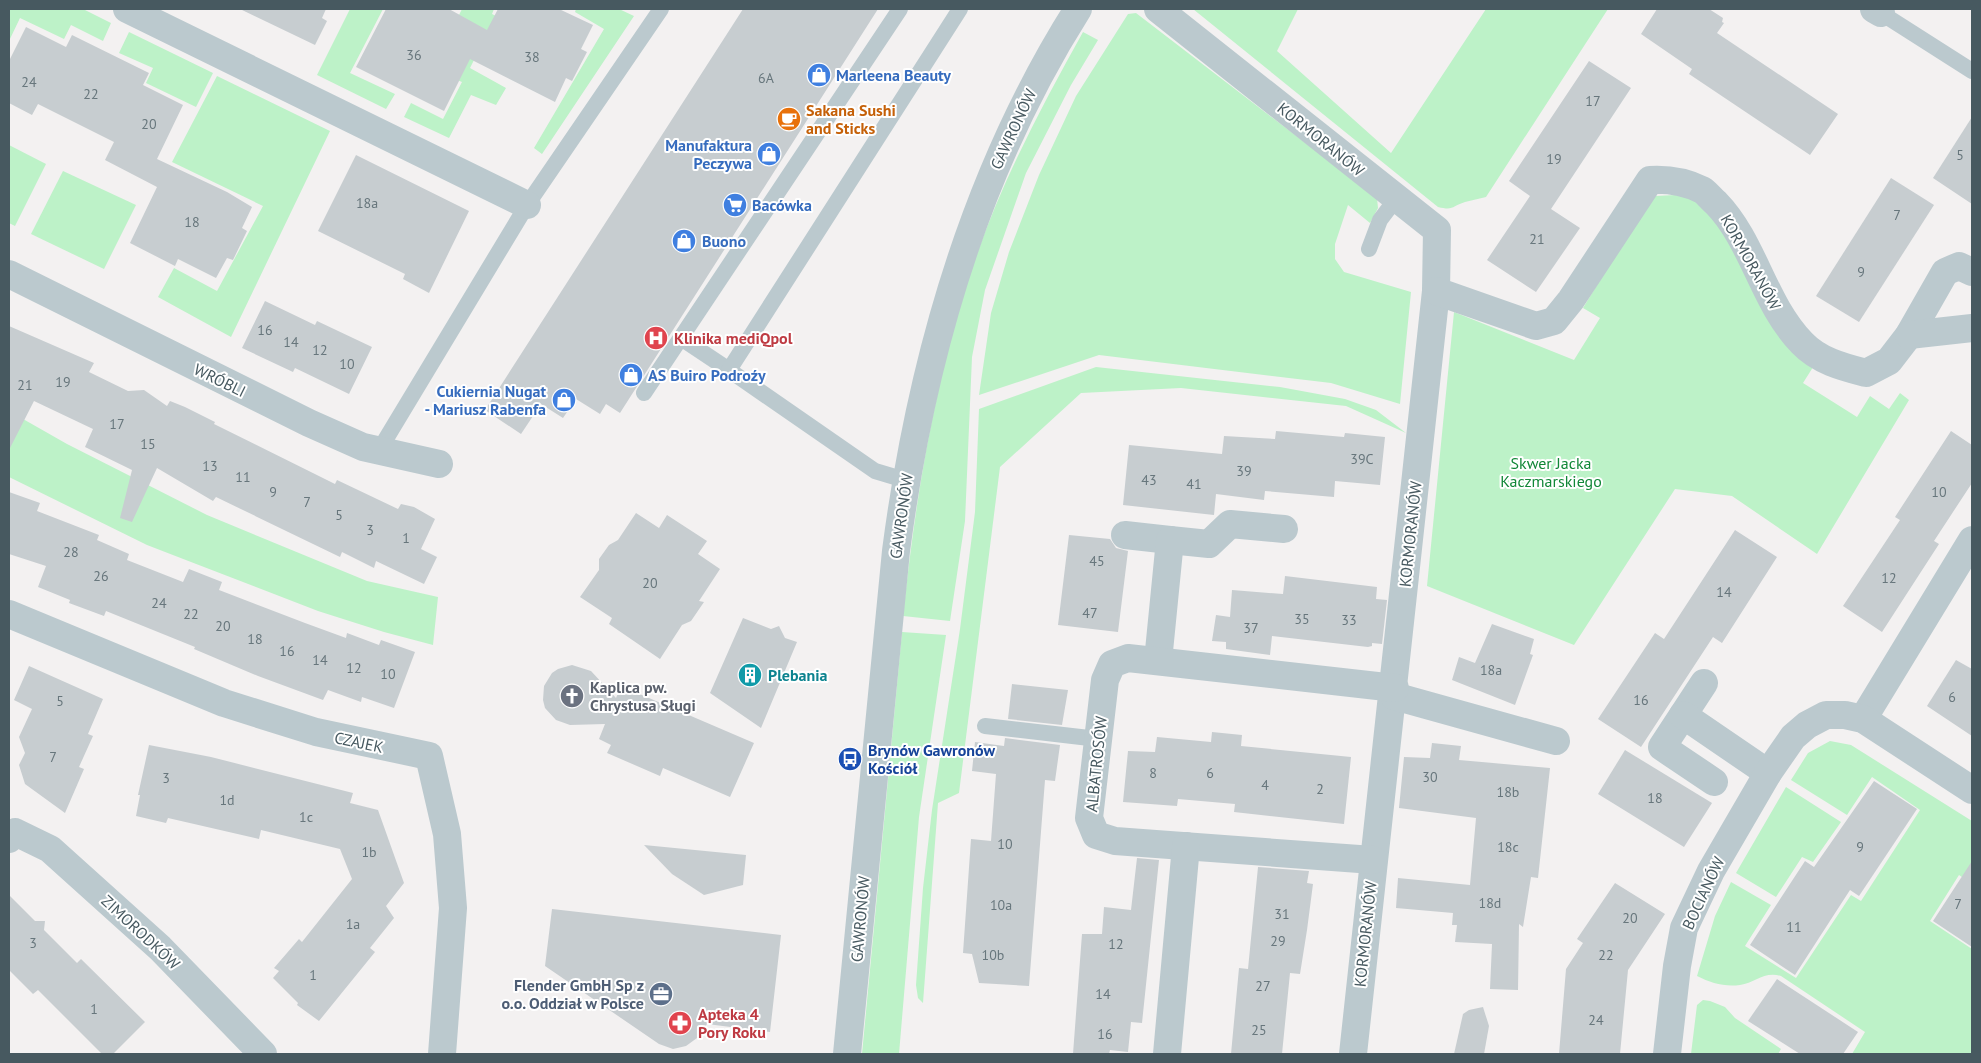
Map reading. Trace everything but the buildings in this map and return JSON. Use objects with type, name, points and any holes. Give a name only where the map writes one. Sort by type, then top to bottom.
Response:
[{"type":"street","points":[[127,9],[527,205]]},
{"type":"street","name":"GAWRONÓW","points":[[847,1054],[889,623],[906,480],[922,396],[943,314],[970,229],[1001,152],[1036,81],[1078,9]]},
{"type":"street","name":"KORMORANÓW","points":[[1158,9],[1437,230],[1436,291],[1394,692],[1373,860],[1353,1054]]},
{"type":"street","name":"KORMORANÓW","points":[[1436,291],[1536,326],[1554,322],[1650,180],[1669,179],[1703,190],[1725,213],[1764,280],[1784,321],[1802,344],[1833,364],[1866,373],[1889,361],[1909,335],[1945,272],[1959,266],[1972,272]]},
{"type":"street","name":"WRÓBLI","points":[[9,274],[309,424],[363,448],[439,464]]},
{"type":"street","points":[[1909,335],[1972,328]]},
{"type":"street","points":[[1125,535],[1209,544],[1230,524],[1284,529]]},
{"type":"street","points":[[1170,540],[1158,661],[1394,692],[1556,741]]},
{"type":"street","points":[[1863,719],[1972,540]]},
{"type":"street","name":"CZAJEK","points":[[9,615],[224,704],[316,732],[429,756],[446,834],[454,908],[442,1054]]},
{"type":"street","name":"ALBATROSÓW","points":[[1158,661],[1128,658],[1112,664],[1105,680],[1089,818],[1096,835],[1115,840],[1373,860]]},
{"type":"street","points":[[1704,683],[1662,747],[1714,782]]},
{"type":"street","name":"BOCIANÓW","points":[[1667,1054],[1677,966],[1684,928],[1711,871],[1768,773],[1793,737],[1807,725],[1826,714],[1845,715],[1863,719],[1972,790]]},
{"type":"street","points":[[1683,715],[1768,773]]},
{"type":"street","name":"ZIMORODKÓW","points":[[9,839],[14,832],[50,849],[160,948],[263,1054]]},
{"type":"street","points":[[1167,1054],[1186,846]]},
{"type":"lane","points":[[378,452],[527,205],[661,9]]},
{"type":"lane","points":[[644,393],[900,9]]},
{"type":"lane","points":[[728,370],[960,9]]},
{"type":"lane","points":[[1877,11],[1972,71]]},
{"type":"lane","points":[[1369,249],[1380,220],[1396,199]]},
{"type":"lane","points":[[681,338],[875,471],[906,480]]},
{"type":"lane","points":[[985,726],[1098,739]]},
{"type":"green space","points":[[9,9],[83,9],[111,23],[103,41],[71,25],[64,39],[20,18],[9,41]]},
{"type":"green space","points":[[350,9],[383,9],[350,73],[395,94],[386,109],[317,75]]},
{"type":"green space","points":[[462,9],[494,9],[492,14],[496,16],[470,68],[506,88],[496,105],[471,95],[449,138],[404,117],[411,103],[443,119],[462,82],[457,80],[459,15]]},
{"type":"green space","points":[[576,9],[619,9],[634,16],[542,154],[534,148],[604,29],[575,12]]},
{"type":"green space","points":[[1193,9],[1298,9],[1277,51],[1391,153],[1486,9],[1608,9],[1486,197],[1465,202],[1453,208],[1447,208],[1438,207]]},
{"type":"green space","points":[[1136,13],[1377,198],[1378,208],[1370,223],[1348,205],[1335,244],[1335,259],[1344,272],[1411,292],[1400,404],[1331,383],[1099,355],[979,395],[991,313],[1009,252],[1039,175],[1076,96],[1128,14]]},
{"type":"green space","points":[[129,32],[213,73],[196,107],[146,83],[153,68],[119,53]]},
{"type":"green space","points":[[1083,32],[1098,40],[1071,85],[1026,173],[985,290],[972,357],[965,521],[950,621],[903,616],[914,527],[928,440],[947,354],[972,268],[995,207],[1022,147]]},
{"type":"green space","points":[[217,76],[330,131],[231,337],[158,297],[174,268],[217,291],[263,206],[172,162]]},
{"type":"green space","points":[[9,145],[46,164],[15,226],[9,223]]},
{"type":"green space","points":[[63,171],[136,205],[104,269],[31,234]]},
{"type":"green space","name":"Skwer Jacka Kaczmarskiego","points":[[1675,195],[1695,198],[1709,209],[1815,364],[1803,383],[1857,417],[1870,396],[1889,409],[1900,393],[1909,400],[1817,554],[1732,496],[1675,489],[1574,645],[1427,586],[1454,312],[1574,360],[1600,318],[1583,308],[1643,209],[1656,196]]},
{"type":"green space","points":[[1096,367],[1280,387],[1345,399],[1376,410],[1406,433],[1346,406],[1181,388],[1081,393],[1000,467],[959,793],[938,803],[923,1003],[918,998],[916,985],[923,888],[932,810],[960,629],[975,512],[979,409]]},
{"type":"green space","points":[[9,411],[67,444],[207,515],[367,581],[438,597],[433,645],[318,611],[147,545],[9,477]]},
{"type":"green space","points":[[902,632],[946,635],[919,817],[899,1054],[862,1054]]},
{"type":"green space","points":[[1830,741],[1851,745],[1972,821],[1972,884],[1959,875],[1930,921],[1972,949],[1972,1054],[1852,1054],[1865,1032],[1781,976],[1770,975],[1745,984],[1728,985],[1707,981],[1697,976],[1715,916],[1731,882],[1771,905],[1745,946],[1796,978],[1851,895],[1861,901],[1920,810],[1872,777],[1847,815],[1791,780],[1808,753]]},
{"type":"green space","points":[[1786,787],[1841,822],[1813,862],[1802,857],[1776,897],[1736,873]]},
{"type":"green space","points":[[1703,1000],[1725,1007],[1735,1018],[1781,1049],[1778,1054],[1691,1054],[1697,1005]]},
{"type":"place","name":"Marleena Beauty","points":[[819,75]]},
{"type":"place","name":"Sakana Sushi and Sticks","points":[[789,119]]},
{"type":"place","name":"Manufaktura Peczywa","points":[[769,154]]},
{"type":"place","name":"Bacówka","points":[[735,205]]},
{"type":"place","name":"Buono","points":[[684,241]]},
{"type":"place","name":"Klinika mediQpol","points":[[656,338]]},
{"type":"place","name":"AS Buiro Podroźy","points":[[631,375]]},
{"type":"place","name":"Cukiernia Nugat - Mariusz Rabenfa","points":[[564,400]]},
{"type":"place","name":"Plebania","points":[[750,675]]},
{"type":"place","name":"Kaplica pw. Chrystusa Sługi","points":[[572,696]]},
{"type":"place","name":"Brynów Gawronów Kościół","points":[[850,759]]},
{"type":"place","name":"Flender GmbH Sp z o.o. Oddział w Polsce","points":[[661,994]]},
{"type":"place","name":"Apteka 4 Pory Roku","points":[[680,1023]]}]
